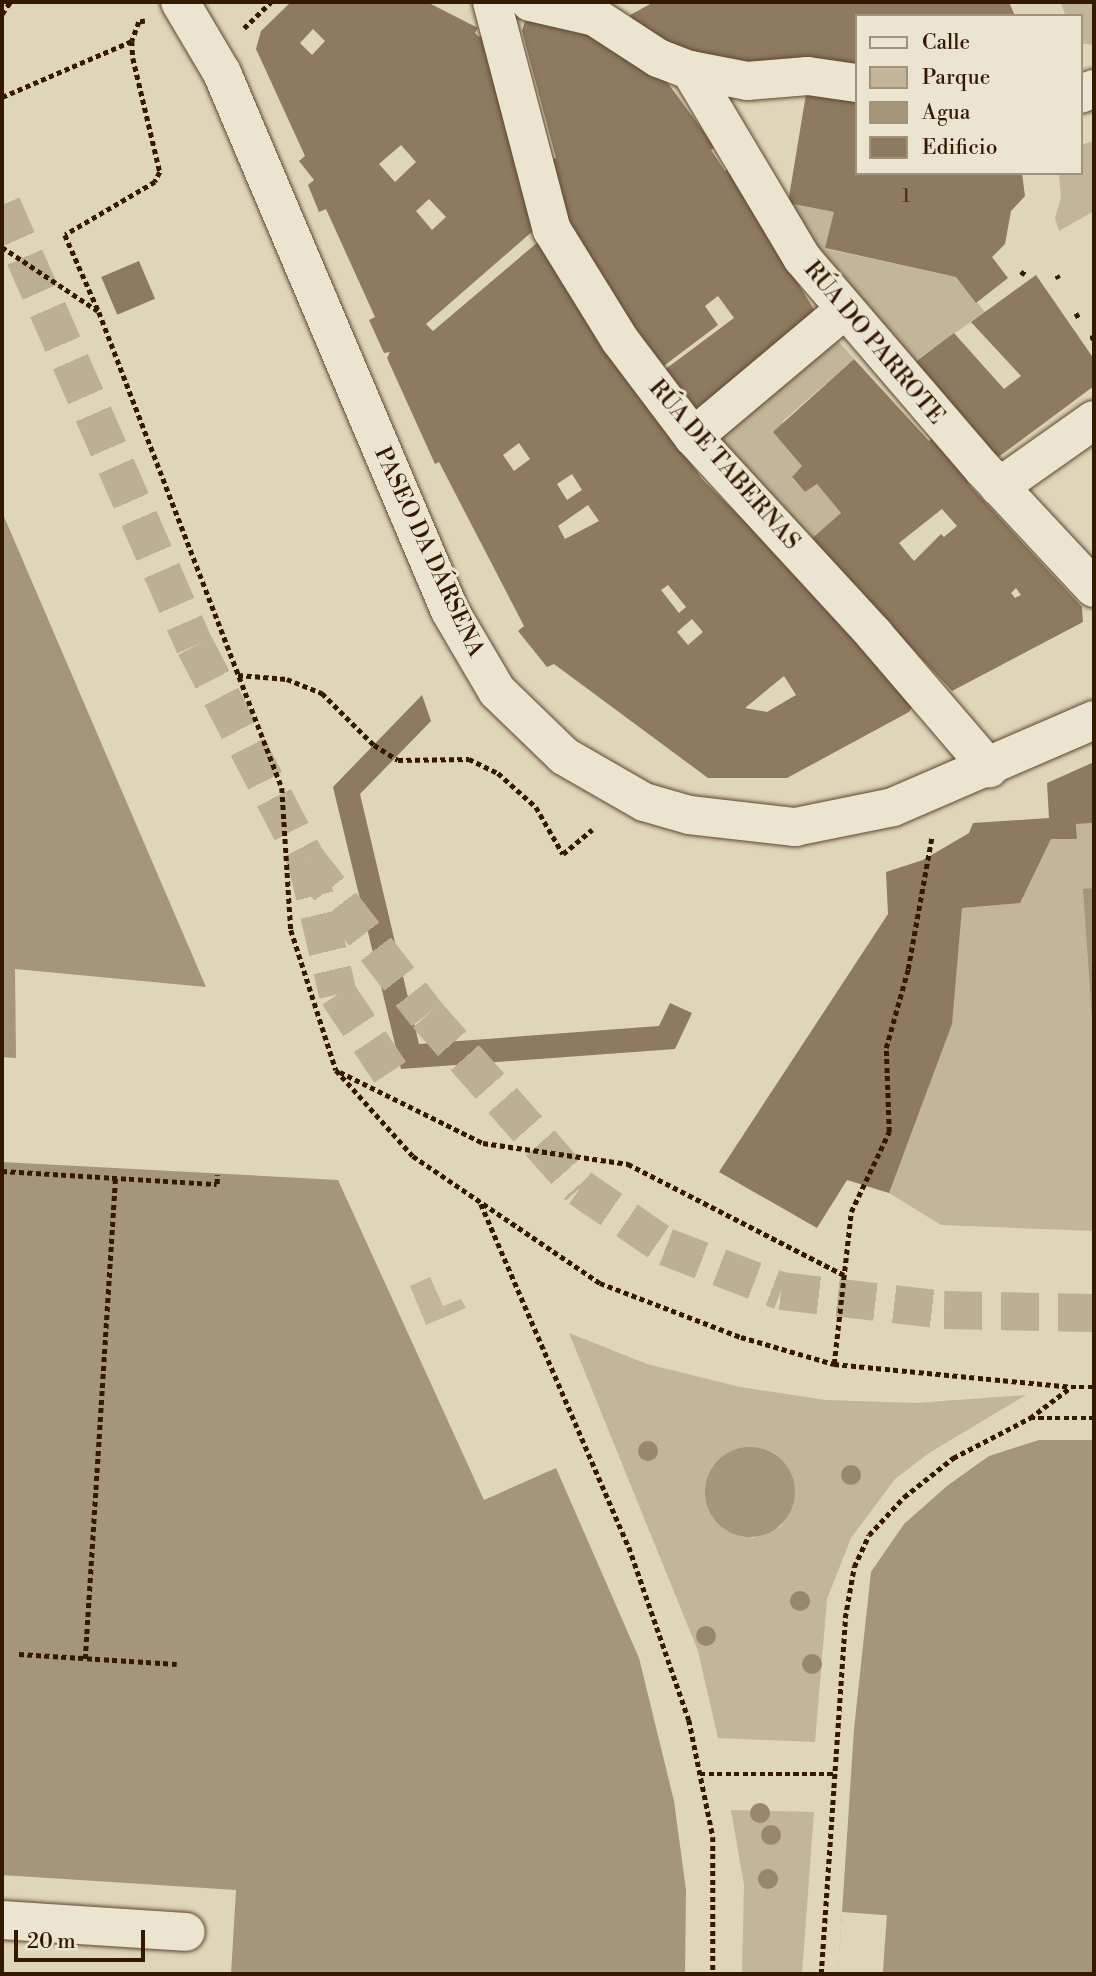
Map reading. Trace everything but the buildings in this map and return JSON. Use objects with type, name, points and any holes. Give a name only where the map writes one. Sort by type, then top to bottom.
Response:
[{"type":"street","name":"PASEO DA DÁRSENA","points":[[180,2],[222,73],[450,611],[497,691],[529,725],[591,774],[644,802],[689,815],[743,824],[795,827],[842,820],[893,807],[989,768],[1094,720]]},
{"type":"street","name":"RÚA DE TABERNAS","points":[[492,2],[552,230],[620,340],[693,437],[874,634],[989,768]]},
{"type":"street","points":[[530,2],[595,17],[658,58],[690,70],[747,81],[808,76],[855,83]]},
{"type":"street","name":"RÚA DO PARROTE","points":[[690,70],[802,258],[843,311],[999,487],[1094,589]]},
{"type":"street","points":[[693,437],[843,311]]},
{"type":"street","points":[[999,487],[1094,420]]},
{"type":"street","points":[[2,1920],[186,1932]]},
{"type":"path","points":[[2,15],[10,2]]},
{"type":"path","points":[[237,31],[271,2]]},
{"type":"path","points":[[2,97],[132,41],[160,172],[155,182],[65,235],[99,312],[282,788],[291,930],[337,1070],[413,1156],[600,1283],[741,1337],[834,1364],[1094,1387]]},
{"type":"path","points":[[2,247],[99,312]]},
{"type":"path","points":[[1021,275],[1025,270]]},
{"type":"path","points":[[1076,313],[1080,320]]},
{"type":"path","points":[[239,675],[287,679],[322,693],[374,745],[398,760],[469,760],[498,772],[536,807],[563,854],[592,830]]},
{"type":"path","points":[[834,1364],[851,1212],[889,1132],[886,1048],[908,969],[932,836]]},
{"type":"path","points":[[337,1070],[483,1143],[628,1164],[844,1275]]},
{"type":"path","points":[[2,1171],[217,1184],[217,1175]]},
{"type":"path","points":[[85,1660],[115,1178]]},
{"type":"path","points":[[481,1204],[629,1547],[689,1720],[713,1837],[713,1974]]},
{"type":"path","points":[[821,1974],[845,1618],[854,1567],[869,1535],[904,1497],[953,1458],[1030,1418],[1071,1387]]},
{"type":"path","points":[[1030,1418],[1094,1418]]},
{"type":"path","points":[[19,1654],[177,1664]]},
{"type":"path","points":[[700,1774],[833,1774]]},
{"type":"green space","points":[[1060,2],[1094,2],[1094,45],[1082,43],[1082,14],[1065,14]]},
{"type":"green space","points":[[1094,141],[1094,211],[1059,231],[1055,218],[1061,198],[1059,175],[1082,175],[1082,144]]},
{"type":"green space","points":[[788,203],[834,212],[826,249],[956,277],[985,312],[915,361],[817,251]]},
{"type":"green space","points":[[833,335],[854,359],[783,421],[802,466],[792,478],[805,492],[817,484],[841,513],[810,540],[715,434]]},
{"type":"green space","points":[[1094,823],[1094,1231],[941,1225],[889,1193],[954,988],[962,908],[1019,903],[1051,839],[1077,839],[1076,824]]},
{"type":"green space","points":[[430,1277],[443,1306],[461,1299],[466,1308],[426,1325],[410,1286]]},
{"type":"green space","points":[[569,1333],[647,1364],[740,1387],[825,1400],[916,1403],[1026,1395],[929,1453],[895,1479],[851,1538],[827,1599],[815,1742],[718,1738],[698,1651]],"holes":[[[782,1460],[795,1486],[789,1515],[780,1527],[753,1538],[725,1530],[714,1519],[707,1506]]]},
{"type":"green space","points":[[731,1810],[814,1812],[802,1974],[742,1974],[744,1885]]},
{"type":"water","points":[[2,512],[206,987],[15,969],[16,1058],[2,1057]]},
{"type":"water","points":[[1094,888],[1094,1045],[1083,889]]},
{"type":"water","points":[[2,1162],[338,1180],[484,1500],[556,1468],[639,1658],[674,1801],[686,1890],[685,1974],[231,1974],[236,1890],[2,1875]]},
{"type":"water","points":[[1039,1440],[1094,1440],[1094,1974],[838,1974],[854,1729],[871,1572],[904,1524],[947,1486],[989,1456]]},
{"type":"water","points":[[750,1447],[767,1451],[782,1460],[791,1475],[795,1492],[791,1509],[782,1524],[767,1533],[750,1537],[733,1533],[718,1524],[709,1509],[705,1492],[709,1475],[718,1460],[733,1451]]},
{"type":"pier","points":[[842,1912],[887,1915],[883,1974],[838,1974]]},
{"type":"tunnel","points":[[2,205],[195,646],[306,859],[427,1015],[580,1188],[666,1247],[781,1291],[944,1310],[1094,1313]]},
{"type":"tunnel","points":[[306,859],[338,994],[390,1072]]}]
